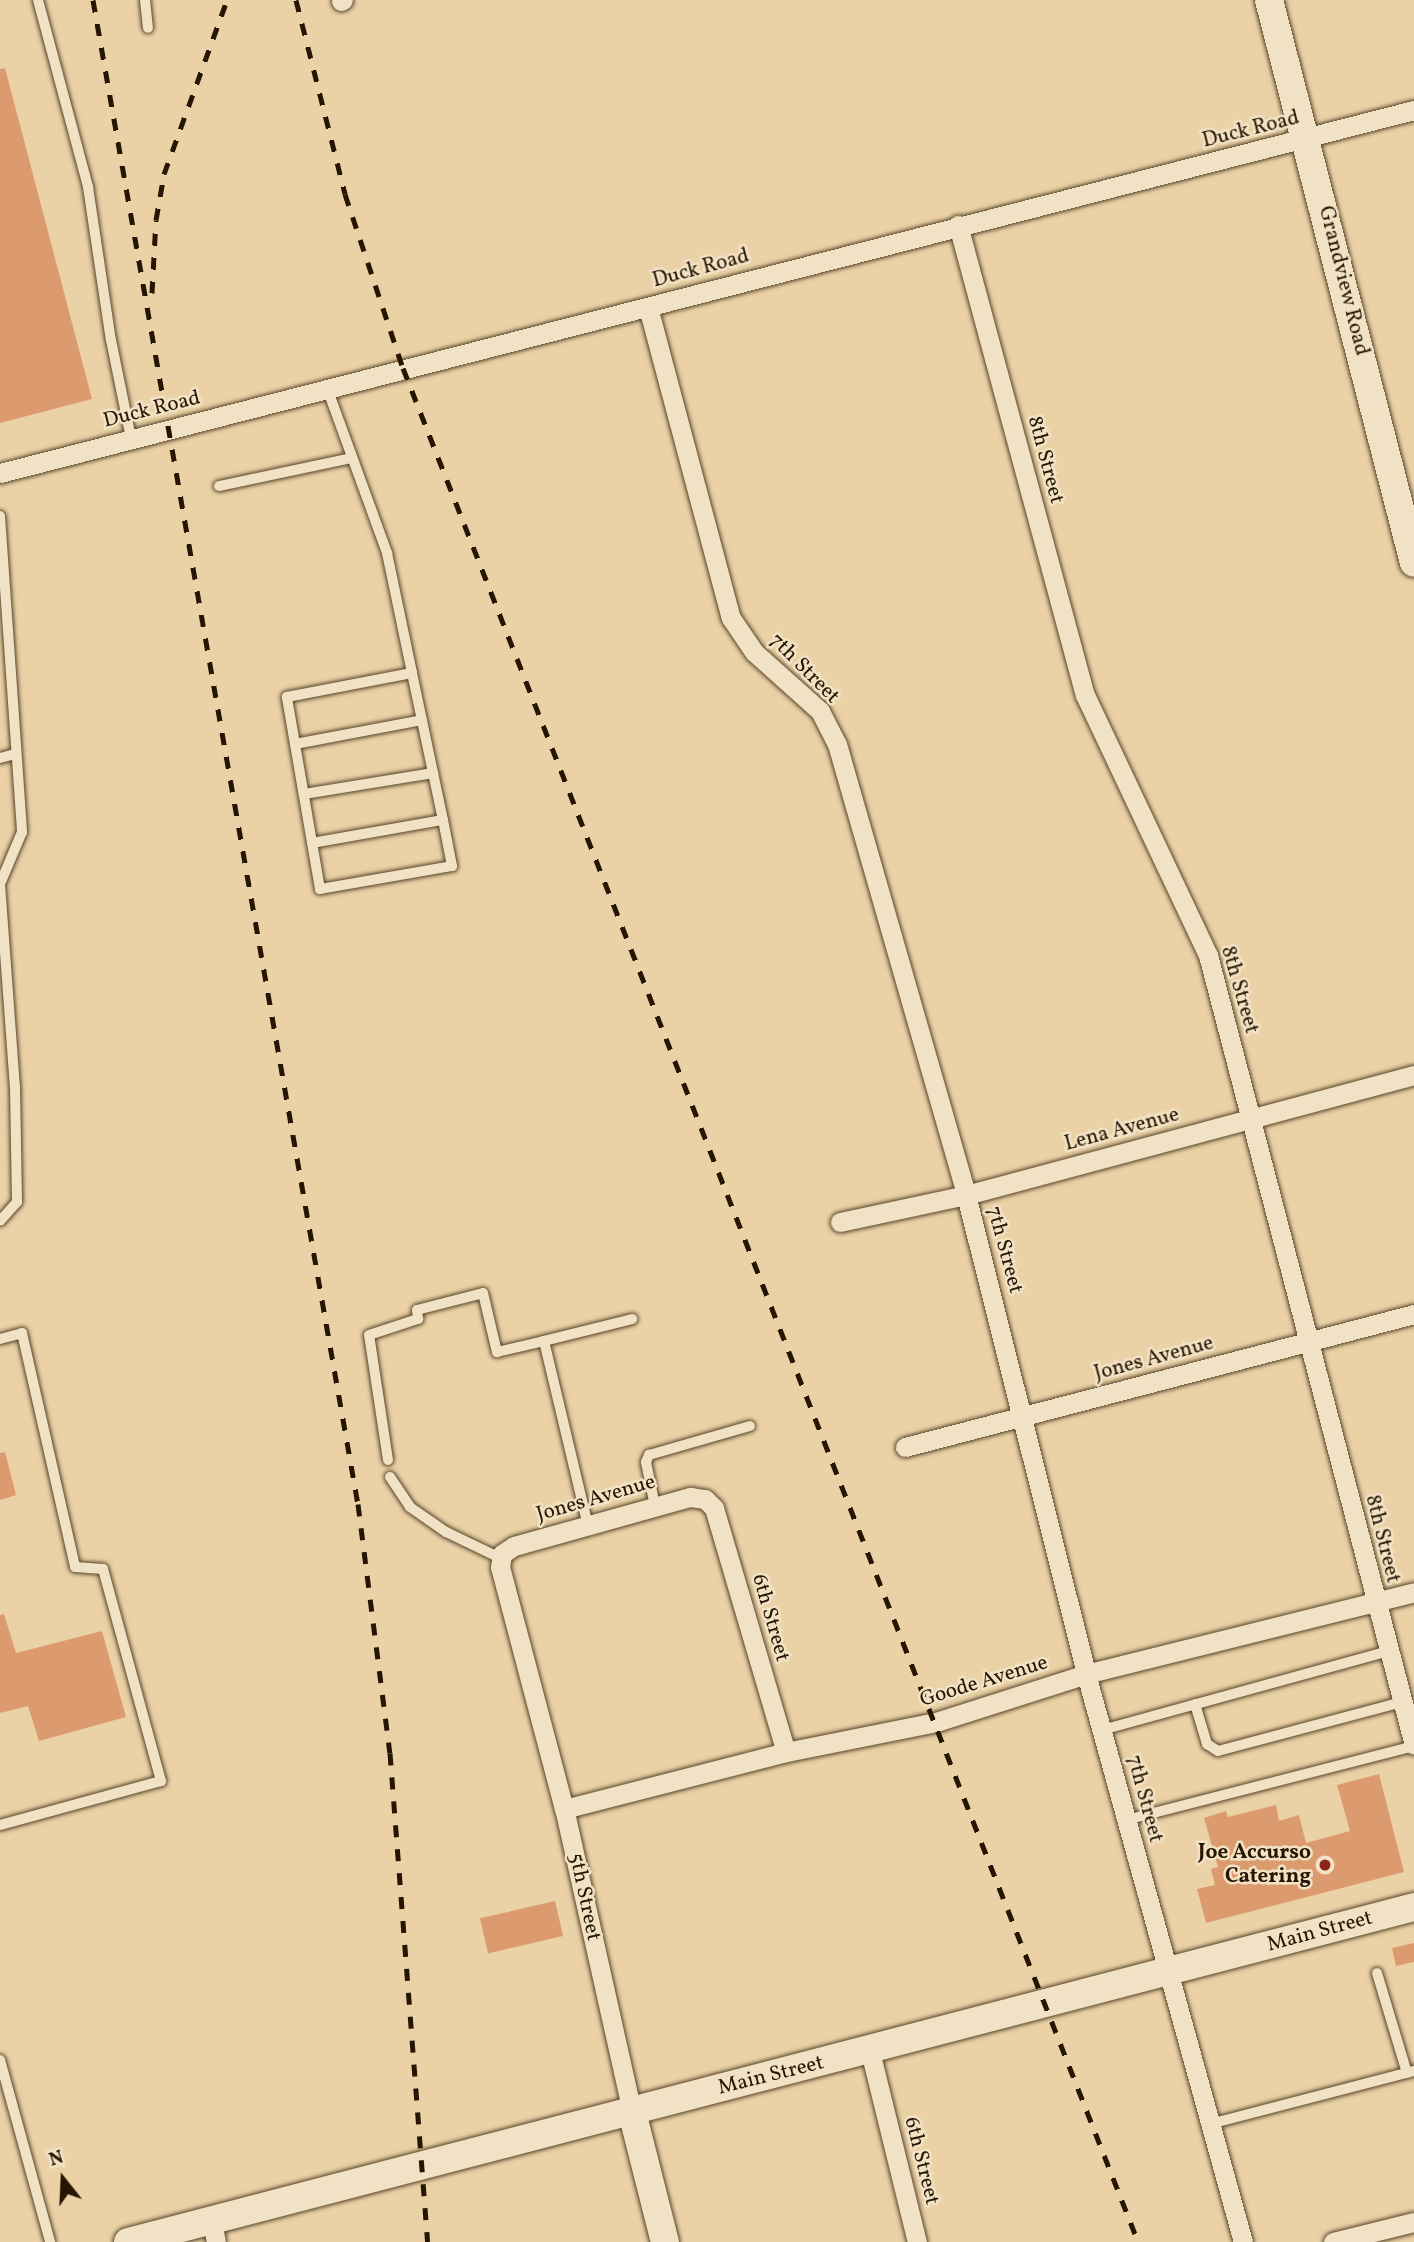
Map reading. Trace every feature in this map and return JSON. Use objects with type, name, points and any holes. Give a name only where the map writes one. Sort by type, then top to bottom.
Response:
[{"type":"main road","name":"Grandview Road","points":[[1269,0],[1307,139],[1414,563]]},
{"type":"main road","name":"Main Street","points":[[128,2242],[214,2231],[632,2112],[1414,1907]]},
{"type":"main road","name":"5th Street","points":[[632,2112],[666,2242]]},
{"type":"street","name":"Duck Road","points":[[0,472],[1414,110]]},
{"type":"street","name":"8th Street","points":[[958,225],[1084,695],[1208,955],[1414,1745]]},
{"type":"street","name":"7th Street","points":[[648,307],[731,618],[754,652],[820,711],[837,744],[966,1195],[1024,1416],[1086,1674],[1243,2242]]},
{"type":"street","name":"Lena Avenue","points":[[840,1222],[966,1195],[1414,1075]]},
{"type":"street","name":"Jones Avenue","points":[[905,1447],[1414,1314]]},
{"type":"street","name":"Jones Avenue","points":[[502,1556],[588,1525],[655,1506],[690,1497],[705,1499]]},
{"type":"street","name":"6th Street","points":[[705,1499],[714,1508],[786,1752]]},
{"type":"street","name":"5th Street","points":[[502,1556],[565,1809],[632,2112]]},
{"type":"street","name":"Goode Avenue","points":[[565,1809],[786,1752],[936,1722],[1086,1674],[1414,1592]]},
{"type":"street","name":"6th Street","points":[[870,2051],[917,2242]]},
{"type":"street","points":[[1333,2242],[1414,2222]]},
{"type":"lane","points":[[38,0],[88,187],[111,340],[131,439]]},
{"type":"lane","points":[[145,0],[148,28]]},
{"type":"lane","points":[[327,387],[387,553],[443,820],[452,866],[320,889],[287,697],[412,673]]},
{"type":"lane","points":[[219,486],[352,458]]},
{"type":"lane","points":[[0,516],[22,832],[0,884],[15,1087],[17,1202],[0,1221]]},
{"type":"lane","points":[[295,744],[422,720]]},
{"type":"lane","points":[[0,758],[15,754]]},
{"type":"lane","points":[[304,794],[433,773]]},
{"type":"lane","points":[[312,843],[443,820]]},
{"type":"lane","points":[[388,1460],[369,1335],[418,1319],[417,1310],[483,1293],[497,1352],[632,1319]]},
{"type":"lane","points":[[0,1339],[22,1333],[75,1567],[103,1569],[161,1781],[0,1825]]},
{"type":"lane","points":[[544,1341],[588,1525]]},
{"type":"lane","points":[[655,1506],[646,1462],[649,1455],[750,1426]]},
{"type":"lane","points":[[390,1477],[410,1507],[446,1532],[502,1556]]},
{"type":"lane","points":[[1102,1730],[1388,1651]]},
{"type":"lane","points":[[1195,1704],[1207,1744],[1218,1751],[1402,1702]]},
{"type":"lane","points":[[1126,1820],[1414,1745]]},
{"type":"lane","points":[[1210,2124],[1411,2072],[1377,1973]]},
{"type":"lane","points":[[0,2060],[50,2242]]},
{"type":"building","points":[[5,68],[92,399],[0,423],[0,69]]},
{"type":"building","points":[[5,1452],[16,1495],[0,1500],[0,1453]]},
{"type":"building","points":[[4,1614],[16,1653],[102,1631],[126,1717],[39,1741],[28,1706],[0,1713],[0,1615]]},
{"type":"building","points":[[1379,1774],[1404,1872],[1206,1923],[1197,1889],[1215,1885],[1211,1869],[1218,1867],[1204,1818],[1226,1811],[1228,1817],[1276,1805],[1279,1821],[1299,1815],[1306,1843],[1350,1831],[1337,1785]]},
{"type":"building","points":[[555,1901],[563,1936],[488,1953],[480,1918]]},
{"type":"building","points":[[1414,1943],[1414,1962],[1396,1966],[1392,1948]]},
{"type":"railway","points":[[93,0],[358,1504],[390,1753],[428,2242]]},
{"type":"railway","points":[[152,293],[156,220],[164,174],[227,0]]},
{"type":"railway","points":[[296,0],[345,194],[403,368],[1138,2242]]},
{"type":"place","name":"Joe Accurso Catering","points":[[1325,1865]]}]
